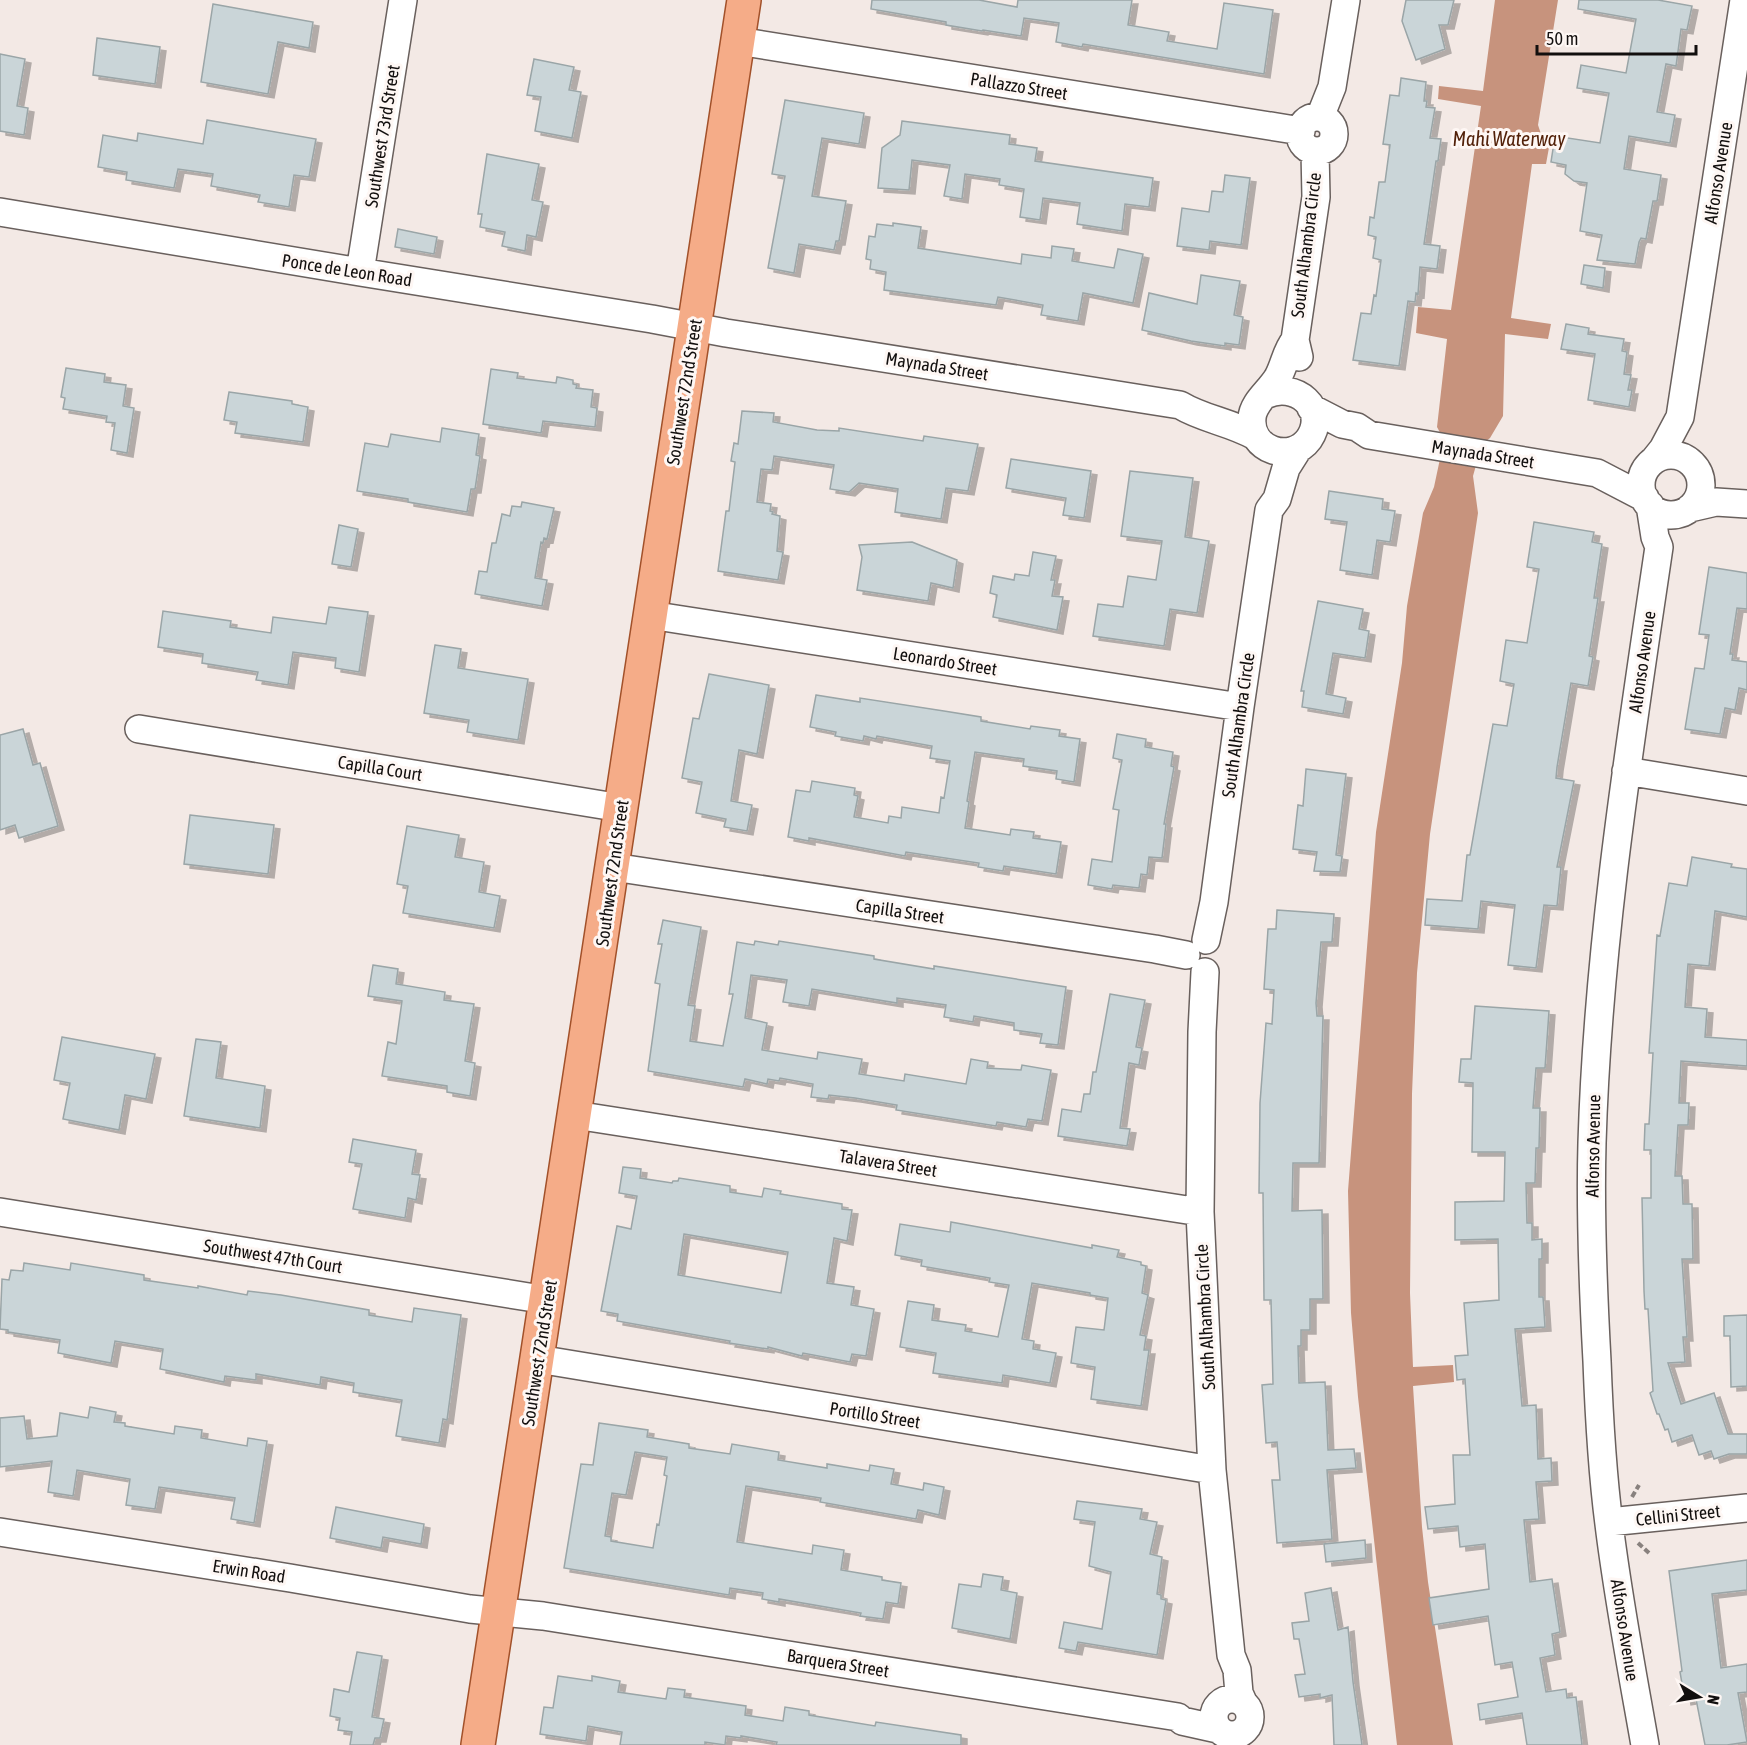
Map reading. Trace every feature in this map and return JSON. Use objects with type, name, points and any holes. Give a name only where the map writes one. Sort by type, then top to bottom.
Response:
[{"type":"main road","name":"Southwest 72nd Street","points":[[478,1745],[744,0]]},
{"type":"street","name":"Southwest 73rd Street","points":[[360,272],[403,0]]},
{"type":"street","name":"South Alhambra Circle","points":[[1309,404],[1301,383],[1299,351],[1295,340],[1316,197],[1317,170],[1312,133],[1332,87],[1346,0]]},
{"type":"street","name":"Alfonso Avenue","points":[[1652,462],[1663,449],[1673,426],[1680,417],[1744,0]]},
{"type":"street","name":"Pallazzo Street","points":[[738,41],[1312,133]]},
{"type":"street","name":"Ponce de Leon Road","points":[[0,212],[694,327]]},
{"type":"street","name":"Maynada Street","points":[[694,327],[1180,405],[1193,413],[1226,422],[1257,439]]},
{"type":"street","name":"South Alhambra Circle","points":[[1262,398],[1277,378],[1287,350],[1295,340]]},
{"type":"street","points":[[1282,389],[1291,390],[1309,404],[1314,426],[1302,445],[1288,452],[1277,452],[1267,448],[1257,439],[1251,418],[1262,398],[1282,389]]},
{"type":"street","name":"Maynada Street","points":[[1180,405],[1196,400],[1239,405],[1262,398]]},
{"type":"street","name":"Maynada Street","points":[[1309,404],[1342,424],[1357,427],[1369,435],[1597,473],[1647,502]]},
{"type":"street","name":"Alfonso Avenue","points":[[1680,417],[1694,466]]},
{"type":"street","name":"Maynada Street","points":[[1302,445],[1335,437],[1355,439],[1369,435]]},
{"type":"street","name":"South Alhambra Circle","points":[[1257,439],[1265,468],[1264,495],[1269,510]]},
{"type":"street","name":"South Alhambra Circle","points":[[1230,1725],[1231,1660],[1212,1470],[1200,1212],[1202,1032],[1199,956],[1214,902],[1269,510],[1276,499],[1286,468],[1302,445]]},
{"type":"street","points":[[1747,488],[1723,482],[1674,454],[1652,462],[1642,476],[1641,485],[1647,502],[1663,514],[1673,515],[1716,502],[1747,504]]},
{"type":"street","name":"Maynada Street","points":[[1597,473],[1610,468],[1652,462]]},
{"type":"street","points":[[1688,509],[1697,500],[1700,491],[1701,482],[1694,466]]},
{"type":"street","name":"Alfonso Avenue","points":[[1645,1745],[1625,1635],[1609,1522],[1601,1436],[1595,1335],[1592,1143],[1602,974],[1626,771],[1659,547],[1655,537],[1653,517],[1647,502]]},
{"type":"street","name":"Alfonso Avenue","points":[[1659,547],[1667,540],[1671,530],[1688,509]]},
{"type":"street","name":"Leonardo Street","points":[[650,615],[1240,707]]},
{"type":"street","name":"Capilla Court","points":[[139,729],[621,808]]},
{"type":"street","points":[[1626,771],[1747,791]]},
{"type":"street","name":"Capilla Street","points":[[613,867],[1199,956]]},
{"type":"street","name":"Talavera Street","points":[[575,1115],[1200,1212]]},
{"type":"street","name":"Southwest 47th Court","points":[[0,1212],[546,1300]]},
{"type":"street","name":"Portillo Street","points":[[538,1359],[1212,1470]]},
{"type":"street","name":"Cellini Street","points":[[1609,1522],[1747,1508]]},
{"type":"street","name":"Erwin Road","points":[[0,1532],[471,1609],[498,1611]]},
{"type":"street","name":"Barquera Street","points":[[498,1611],[1178,1717],[1182,1721],[1230,1725]]},
{"type":"path","points":[[1635,1540],[1649,1552]]},
{"type":"water","name":"Mahi Waterway","points":[[1495,0],[1558,0],[1538,125],[1541,134],[1550,142],[1546,164],[1532,164],[1511,318],[1551,324],[1548,339],[1505,334],[1503,416],[1490,438],[1482,444],[1473,476],[1478,513],[1430,834],[1417,973],[1412,1094],[1410,1293],[1413,1367],[1453,1365],[1454,1382],[1413,1386],[1428,1582],[1453,1745],[1397,1745],[1358,1397],[1351,1313],[1348,1191],[1376,832],[1402,663],[1407,606],[1423,513],[1434,487],[1444,440],[1437,427],[1447,339],[1416,333],[1418,307],[1451,310],[1481,106],[1438,99],[1439,86],[1483,91]]},
{"type":"building","points":[[872,0],[979,0],[1017,7],[1018,0],[1132,0],[1128,25],[1169,32],[1167,41],[1217,49],[1224,3],[1273,10],[1264,74],[1083,44],[1082,47],[1056,42],[1059,23],[1024,18],[1021,36],[946,25],[946,22],[871,9]]},
{"type":"building","points":[[1406,0],[1454,0],[1448,25],[1439,25],[1445,49],[1416,60],[1402,21]]},
{"type":"building","points":[[1579,0],[1658,0],[1692,6],[1687,30],[1681,29],[1676,66],[1666,64],[1657,112],[1675,115],[1670,143],[1629,136],[1624,169],[1661,175],[1657,201],[1653,201],[1646,239],[1641,238],[1639,242],[1635,264],[1597,260],[1602,235],[1580,231],[1587,183],[1574,181],[1565,174],[1566,165],[1551,162],[1555,136],[1600,143],[1609,93],[1577,88],[1581,65],[1626,73],[1636,19],[1578,9]]},
{"type":"building","points":[[213,4],[313,22],[309,48],[278,42],[268,94],[201,82]]},
{"type":"building","points":[[97,38],[160,47],[155,84],[93,75]]},
{"type":"building","points":[[0,54],[25,59],[17,106],[28,108],[24,135],[0,131]]},
{"type":"building","points":[[534,59],[574,67],[569,90],[581,92],[572,138],[535,131],[541,97],[527,95]]},
{"type":"building","points":[[1401,78],[1426,82],[1424,101],[1427,101],[1426,107],[1435,108],[1430,138],[1441,139],[1424,244],[1440,246],[1437,269],[1420,267],[1418,294],[1416,293],[1415,302],[1408,301],[1399,366],[1353,360],[1361,313],[1371,314],[1374,295],[1376,296],[1381,260],[1373,258],[1376,237],[1368,235],[1370,217],[1374,218],[1379,182],[1385,182],[1390,145],[1383,144],[1390,95],[1399,96]]},
{"type":"building","points":[[785,100],[864,113],[859,144],[822,138],[812,196],[846,201],[839,241],[836,241],[834,250],[799,244],[794,273],[768,268],[785,176],[772,174]]},
{"type":"building","points":[[207,120],[316,139],[309,177],[294,175],[289,207],[258,202],[260,195],[211,186],[213,174],[178,169],[174,188],[126,180],[127,172],[98,167],[103,135],[137,141],[138,133],[203,144]]},
{"type":"building","points":[[902,121],[1010,135],[1009,144],[1037,148],[1035,161],[1153,178],[1149,207],[1125,204],[1122,231],[1077,224],[1080,203],[1043,198],[1040,220],[1020,217],[1024,189],[999,185],[1000,179],[965,174],[962,199],[944,196],[950,165],[912,160],[909,190],[878,188],[882,148],[900,135]]},
{"type":"building","points":[[487,154],[539,164],[532,200],[543,202],[536,237],[527,235],[525,251],[502,246],[505,232],[480,227],[482,214],[478,214]]},
{"type":"building","points":[[1225,175],[1250,178],[1241,245],[1210,241],[1209,250],[1177,246],[1182,208],[1209,212],[1212,191],[1223,192]]},
{"type":"building","points":[[893,223],[921,227],[918,248],[1021,264],[1022,254],[1051,258],[1052,246],[1074,249],[1072,261],[1114,268],[1118,249],[1143,254],[1133,303],[1083,293],[1078,321],[1041,315],[1043,305],[998,297],[996,305],[884,290],[886,272],[870,269],[871,260],[866,259],[869,236],[875,237],[877,224],[893,226]]},
{"type":"building","points":[[398,229],[437,237],[434,254],[395,247]]},
{"type":"building","points":[[1584,265],[1605,268],[1603,288],[1581,284]]},
{"type":"building","points":[[1201,275],[1240,281],[1234,315],[1243,317],[1239,345],[1225,343],[1225,346],[1191,341],[1142,330],[1149,293],[1197,304]]},
{"type":"building","points":[[1566,324],[1589,328],[1588,334],[1624,339],[1622,351],[1627,352],[1624,374],[1631,375],[1628,390],[1632,390],[1629,407],[1588,400],[1595,354],[1561,349]]},
{"type":"building","points":[[66,368],[105,374],[104,382],[126,385],[123,406],[134,408],[127,453],[111,450],[115,423],[106,422],[107,416],[63,409],[65,398],[61,397]]},
{"type":"building","points":[[491,369],[518,373],[517,378],[556,383],[557,377],[573,380],[573,384],[577,385],[576,388],[593,390],[591,407],[597,408],[595,427],[543,421],[541,433],[483,424]]},
{"type":"building","points":[[229,392],[292,401],[292,404],[308,407],[303,442],[235,433],[237,422],[224,420]]},
{"type":"building","points":[[742,411],[774,413],[773,422],[817,430],[839,431],[839,428],[923,441],[924,436],[978,444],[968,491],[946,488],[941,519],[895,512],[898,489],[859,483],[849,492],[830,489],[834,465],[774,456],[772,470],[761,469],[757,502],[771,504],[772,514],[780,516],[777,551],[783,552],[778,580],[718,571],[735,462],[731,461],[734,443],[738,444]]},
{"type":"building","points":[[442,428],[479,434],[476,455],[480,456],[475,489],[471,489],[467,512],[357,491],[365,443],[388,447],[391,434],[440,442]]},
{"type":"building","points":[[1011,459],[1091,471],[1084,518],[1063,515],[1066,498],[1006,488]]},
{"type":"building","points":[[1130,471],[1193,478],[1185,537],[1209,541],[1197,613],[1170,609],[1164,646],[1093,636],[1098,604],[1123,607],[1128,576],[1156,580],[1162,541],[1121,536]]},
{"type":"building","points":[[1329,491],[1383,499],[1382,509],[1395,511],[1390,542],[1377,540],[1372,575],[1340,570],[1347,522],[1325,519]]},
{"type":"building","points":[[522,502],[554,508],[547,539],[544,538],[543,543],[541,542],[535,578],[547,580],[542,606],[475,594],[479,571],[487,572],[492,543],[496,543],[502,514],[510,516],[512,506],[521,507]]},
{"type":"building","points":[[1534,522],[1594,532],[1592,542],[1602,544],[1594,598],[1598,598],[1589,656],[1593,657],[1588,686],[1571,683],[1557,767],[1556,778],[1574,781],[1557,867],[1561,867],[1557,906],[1544,905],[1536,968],[1508,965],[1515,905],[1481,901],[1478,929],[1425,925],[1427,899],[1462,901],[1467,855],[1470,855],[1493,724],[1507,726],[1514,684],[1500,681],[1506,640],[1527,643],[1539,569],[1527,567]]},
{"type":"building","points":[[339,525],[358,529],[351,567],[332,564]]},
{"type":"building","points":[[912,542],[957,560],[953,588],[931,583],[928,601],[857,590],[862,557],[859,545]]},
{"type":"building","points":[[1033,552],[1056,556],[1051,580],[1055,580],[1052,596],[1063,597],[1057,630],[993,617],[997,595],[990,593],[993,576],[1014,580],[1015,574],[1029,576]]},
{"type":"building","points":[[1709,567],[1747,573],[1747,609],[1737,608],[1730,654],[1733,654],[1732,660],[1747,662],[1747,690],[1739,688],[1735,710],[1725,708],[1720,734],[1685,729],[1695,668],[1704,669],[1709,635],[1699,634]]},
{"type":"building","points":[[1318,601],[1363,609],[1359,629],[1369,631],[1365,658],[1333,653],[1326,694],[1346,698],[1343,714],[1302,707],[1304,691],[1301,691]]},
{"type":"building","points":[[329,607],[368,612],[359,672],[335,668],[336,658],[293,652],[288,685],[256,680],[258,672],[202,663],[203,654],[158,647],[163,611],[231,621],[230,627],[271,633],[273,617],[326,624]]},
{"type":"building","points":[[435,645],[461,649],[458,668],[528,679],[518,740],[467,732],[469,720],[424,713]]},
{"type":"building","points":[[709,674],[769,685],[757,754],[739,750],[731,801],[752,805],[747,831],[724,827],[726,819],[696,813],[702,782],[682,778],[693,718],[699,719]]},
{"type":"building","points":[[816,695],[860,702],[860,698],[981,717],[981,721],[1030,729],[1031,726],[1060,730],[1059,736],[1080,739],[1074,782],[1056,779],[1057,771],[1023,766],[1024,759],[975,752],[965,828],[1010,835],[1011,829],[1034,832],[1033,838],[1061,842],[1056,874],[1004,866],[1003,871],[978,867],[979,863],[906,852],[905,856],[809,838],[809,841],[788,837],[796,790],[810,792],[812,781],[855,788],[854,795],[858,796],[854,817],[888,823],[889,816],[901,818],[902,807],[939,813],[941,797],[944,798],[950,761],[930,758],[932,746],[877,736],[876,739],[864,736],[863,741],[835,736],[836,732],[810,727]]},
{"type":"building","points":[[23,729],[33,765],[40,763],[58,826],[19,838],[15,825],[0,830],[0,735]]},
{"type":"building","points":[[1117,734],[1146,739],[1145,747],[1173,752],[1171,766],[1174,767],[1164,824],[1166,824],[1162,858],[1149,857],[1147,875],[1141,874],[1139,888],[1113,885],[1112,889],[1088,885],[1092,859],[1112,862],[1119,810],[1113,809],[1122,760],[1113,758]]},
{"type":"building","points":[[1306,769],[1346,774],[1336,855],[1342,856],[1340,872],[1314,871],[1317,852],[1293,849],[1298,805],[1303,806]]},
{"type":"building","points":[[190,815],[274,825],[268,874],[184,864]]},
{"type":"building","points":[[407,826],[459,835],[455,857],[484,862],[479,892],[500,896],[494,928],[403,913],[408,886],[397,884]]},
{"type":"building","points":[[1692,857],[1747,869],[1747,917],[1715,911],[1709,966],[1688,964],[1685,1007],[1707,1009],[1705,1037],[1747,1040],[1747,1066],[1681,1061],[1679,1103],[1689,1103],[1688,1125],[1678,1125],[1675,1176],[1682,1176],[1683,1204],[1692,1204],[1693,1259],[1682,1259],[1687,1337],[1683,1337],[1685,1362],[1668,1363],[1681,1404],[1714,1393],[1728,1434],[1747,1434],[1747,1454],[1729,1454],[1714,1459],[1711,1451],[1699,1455],[1692,1435],[1672,1442],[1668,1429],[1665,1430],[1657,1414],[1650,1393],[1653,1391],[1648,1309],[1645,1309],[1644,1291],[1642,1198],[1651,1198],[1651,1150],[1644,1150],[1645,1124],[1649,1124],[1653,1053],[1649,1053],[1657,935],[1660,936],[1669,883],[1687,886]]},
{"type":"building","points":[[1277,910],[1334,914],[1332,942],[1321,942],[1316,1003],[1317,1016],[1323,1016],[1319,1163],[1293,1163],[1292,1211],[1322,1210],[1323,1299],[1310,1299],[1310,1330],[1301,1330],[1301,1346],[1298,1346],[1299,1383],[1325,1382],[1328,1450],[1354,1449],[1356,1468],[1327,1470],[1332,1539],[1277,1543],[1272,1480],[1280,1480],[1277,1442],[1266,1443],[1262,1385],[1273,1384],[1271,1300],[1264,1300],[1263,1193],[1259,1193],[1260,1103],[1266,1023],[1272,1024],[1274,990],[1264,989],[1268,929],[1276,929]]},
{"type":"building","points":[[663,920],[701,927],[688,1005],[695,1006],[690,1041],[723,1046],[733,994],[729,994],[737,942],[754,945],[755,941],[778,945],[779,941],[874,956],[874,959],[934,969],[934,966],[1066,987],[1058,1045],[1040,1043],[1042,1034],[1014,1030],[1014,1023],[974,1016],[973,1022],[944,1017],[946,1005],[897,998],[897,1003],[812,989],[809,1006],[783,1002],[787,980],[751,975],[745,1018],[767,1023],[762,1050],[817,1059],[818,1052],[862,1059],[859,1074],[904,1081],[905,1074],[966,1084],[971,1059],[988,1062],[987,1068],[1021,1070],[1022,1065],[1051,1070],[1042,1121],[1028,1119],[1026,1127],[997,1122],[996,1126],[896,1110],[897,1105],[855,1098],[829,1095],[828,1099],[811,1097],[813,1084],[780,1078],[779,1081],[768,1079],[767,1084],[745,1079],[743,1087],[648,1071],[660,984],[655,983],[662,944],[658,944]]},
{"type":"building","points":[[373,965],[398,969],[396,984],[445,992],[444,1000],[474,1004],[465,1061],[475,1063],[470,1096],[447,1092],[447,1086],[382,1076],[388,1042],[396,1044],[402,1001],[368,996]]},
{"type":"building","points":[[1110,994],[1145,1000],[1136,1047],[1142,1048],[1139,1065],[1129,1063],[1120,1128],[1130,1129],[1127,1146],[1058,1136],[1062,1109],[1081,1112],[1084,1094],[1090,1094]]},
{"type":"building","points":[[1475,1006],[1549,1011],[1545,1068],[1536,1068],[1533,1108],[1540,1108],[1535,1183],[1526,1183],[1527,1223],[1532,1223],[1532,1240],[1542,1239],[1542,1259],[1539,1259],[1539,1297],[1543,1297],[1545,1327],[1515,1329],[1522,1406],[1536,1405],[1538,1459],[1551,1458],[1552,1481],[1536,1482],[1539,1519],[1524,1520],[1530,1582],[1552,1579],[1560,1632],[1552,1634],[1555,1655],[1540,1658],[1546,1692],[1566,1689],[1567,1698],[1576,1697],[1582,1745],[1527,1745],[1522,1713],[1480,1720],[1478,1704],[1518,1697],[1512,1662],[1495,1665],[1488,1616],[1433,1625],[1429,1598],[1489,1589],[1485,1544],[1460,1547],[1458,1526],[1428,1529],[1425,1507],[1455,1504],[1453,1455],[1470,1455],[1465,1379],[1457,1380],[1455,1356],[1468,1355],[1464,1303],[1499,1300],[1498,1239],[1455,1240],[1455,1202],[1504,1201],[1505,1152],[1472,1152],[1473,1083],[1459,1082],[1461,1059],[1471,1059]]},
{"type":"building","points":[[62,1037],[155,1054],[146,1099],[125,1095],[119,1130],[63,1119],[70,1083],[54,1080]]},
{"type":"building","points":[[196,1039],[221,1042],[216,1078],[265,1086],[260,1128],[184,1116]]},
{"type":"building","points":[[353,1139],[416,1150],[412,1174],[420,1175],[416,1200],[408,1198],[405,1218],[353,1209],[362,1164],[349,1162]]},
{"type":"building","points":[[623,1167],[641,1169],[640,1178],[672,1183],[678,1181],[679,1178],[730,1186],[730,1192],[762,1197],[764,1188],[781,1191],[780,1194],[842,1204],[842,1209],[852,1210],[847,1241],[834,1238],[827,1283],[854,1287],[851,1305],[874,1309],[866,1356],[852,1354],[850,1362],[803,1353],[802,1356],[768,1347],[768,1349],[729,1343],[730,1341],[617,1321],[618,1314],[601,1311],[617,1226],[631,1229],[637,1196],[619,1193]],"holes":[[[684,1234],[788,1252],[781,1293],[678,1275]]]},
{"type":"building","points":[[951,1222],[1092,1248],[1092,1245],[1119,1250],[1117,1257],[1141,1262],[1141,1265],[1146,1266],[1142,1293],[1148,1295],[1140,1335],[1146,1336],[1144,1350],[1149,1350],[1141,1406],[1091,1399],[1095,1367],[1071,1363],[1076,1327],[1104,1330],[1108,1298],[1090,1295],[1090,1293],[1032,1283],[1022,1339],[1034,1341],[1033,1349],[1056,1353],[1050,1383],[1003,1375],[1002,1383],[933,1373],[936,1353],[900,1347],[908,1301],[934,1305],[932,1320],[966,1325],[965,1331],[998,1337],[1009,1285],[989,1282],[990,1278],[921,1266],[922,1260],[895,1255],[900,1224],[950,1232]]},
{"type":"building","points":[[24,1263],[70,1270],[71,1263],[144,1275],[144,1280],[198,1288],[198,1286],[247,1295],[248,1291],[281,1295],[369,1310],[369,1315],[412,1322],[414,1308],[461,1315],[447,1420],[443,1419],[439,1443],[396,1436],[402,1400],[353,1392],[354,1383],[321,1377],[320,1385],[256,1374],[256,1380],[225,1376],[224,1382],[160,1369],[163,1349],[115,1341],[111,1363],[58,1353],[60,1340],[0,1329],[2,1279],[9,1280],[11,1270],[23,1271]]},
{"type":"building","points":[[1747,1315],[1747,1386],[1731,1387],[1730,1336],[1724,1336],[1724,1316]]},
{"type":"building","points":[[90,1407],[116,1412],[114,1422],[125,1423],[125,1426],[174,1434],[175,1426],[202,1430],[201,1438],[247,1446],[248,1438],[267,1441],[254,1523],[231,1519],[235,1498],[159,1487],[155,1509],[126,1505],[130,1479],[77,1470],[73,1496],[48,1492],[52,1461],[0,1467],[0,1418],[24,1416],[27,1439],[57,1436],[60,1413],[88,1418]]},
{"type":"building","points":[[599,1423],[648,1430],[647,1437],[689,1444],[689,1448],[730,1454],[732,1444],[779,1452],[778,1460],[827,1468],[827,1464],[869,1471],[870,1465],[894,1469],[891,1484],[923,1490],[924,1483],[944,1487],[939,1515],[918,1510],[916,1519],[820,1502],[821,1498],[746,1486],[737,1542],[812,1554],[813,1545],[844,1550],[841,1570],[882,1577],[882,1580],[901,1583],[898,1604],[886,1602],[883,1619],[779,1599],[779,1602],[762,1599],[763,1593],[730,1588],[729,1595],[564,1568],[581,1464],[593,1465]],"holes":[[[635,1452],[667,1457],[664,1475],[667,1476],[653,1548],[611,1541],[611,1537],[605,1536],[612,1493],[626,1495]]]},
{"type":"building","points":[[1077,1501],[1142,1509],[1140,1519],[1157,1522],[1150,1554],[1162,1557],[1157,1594],[1161,1595],[1161,1599],[1166,1600],[1157,1655],[1078,1642],[1076,1651],[1059,1648],[1064,1622],[1102,1629],[1111,1572],[1089,1566],[1095,1522],[1074,1519]]},
{"type":"building","points":[[336,1507],[424,1524],[421,1544],[383,1537],[381,1548],[330,1538]]},
{"type":"building","points":[[1365,1540],[1366,1558],[1326,1562],[1324,1544]]},
{"type":"building","points":[[1747,1560],[1747,1590],[1712,1594],[1721,1668],[1747,1664],[1747,1692],[1738,1693],[1747,1742],[1705,1745],[1696,1699],[1685,1701],[1669,1571]]},
{"type":"building","points":[[983,1574],[1003,1577],[1001,1590],[1017,1593],[1010,1639],[952,1628],[959,1584],[981,1587]]},
{"type":"building","points":[[1331,1588],[1338,1630],[1348,1627],[1362,1745],[1334,1745],[1332,1695],[1320,1698],[1320,1694],[1299,1697],[1295,1675],[1305,1674],[1299,1639],[1294,1639],[1292,1623],[1309,1621],[1305,1593]]},
{"type":"building","points":[[357,1652],[382,1656],[372,1717],[384,1719],[380,1738],[375,1738],[373,1745],[350,1745],[352,1732],[338,1730],[340,1718],[330,1716],[334,1689],[349,1692]]},
{"type":"building","points":[[558,1676],[592,1681],[592,1676],[620,1681],[618,1692],[666,1699],[668,1688],[685,1690],[684,1697],[746,1706],[745,1715],[783,1721],[785,1707],[809,1711],[809,1715],[875,1726],[876,1722],[961,1735],[961,1745],[776,1745],[777,1742],[726,1736],[725,1745],[705,1742],[705,1745],[620,1745],[622,1732],[588,1726],[586,1741],[540,1734],[544,1707],[553,1708]]}]
